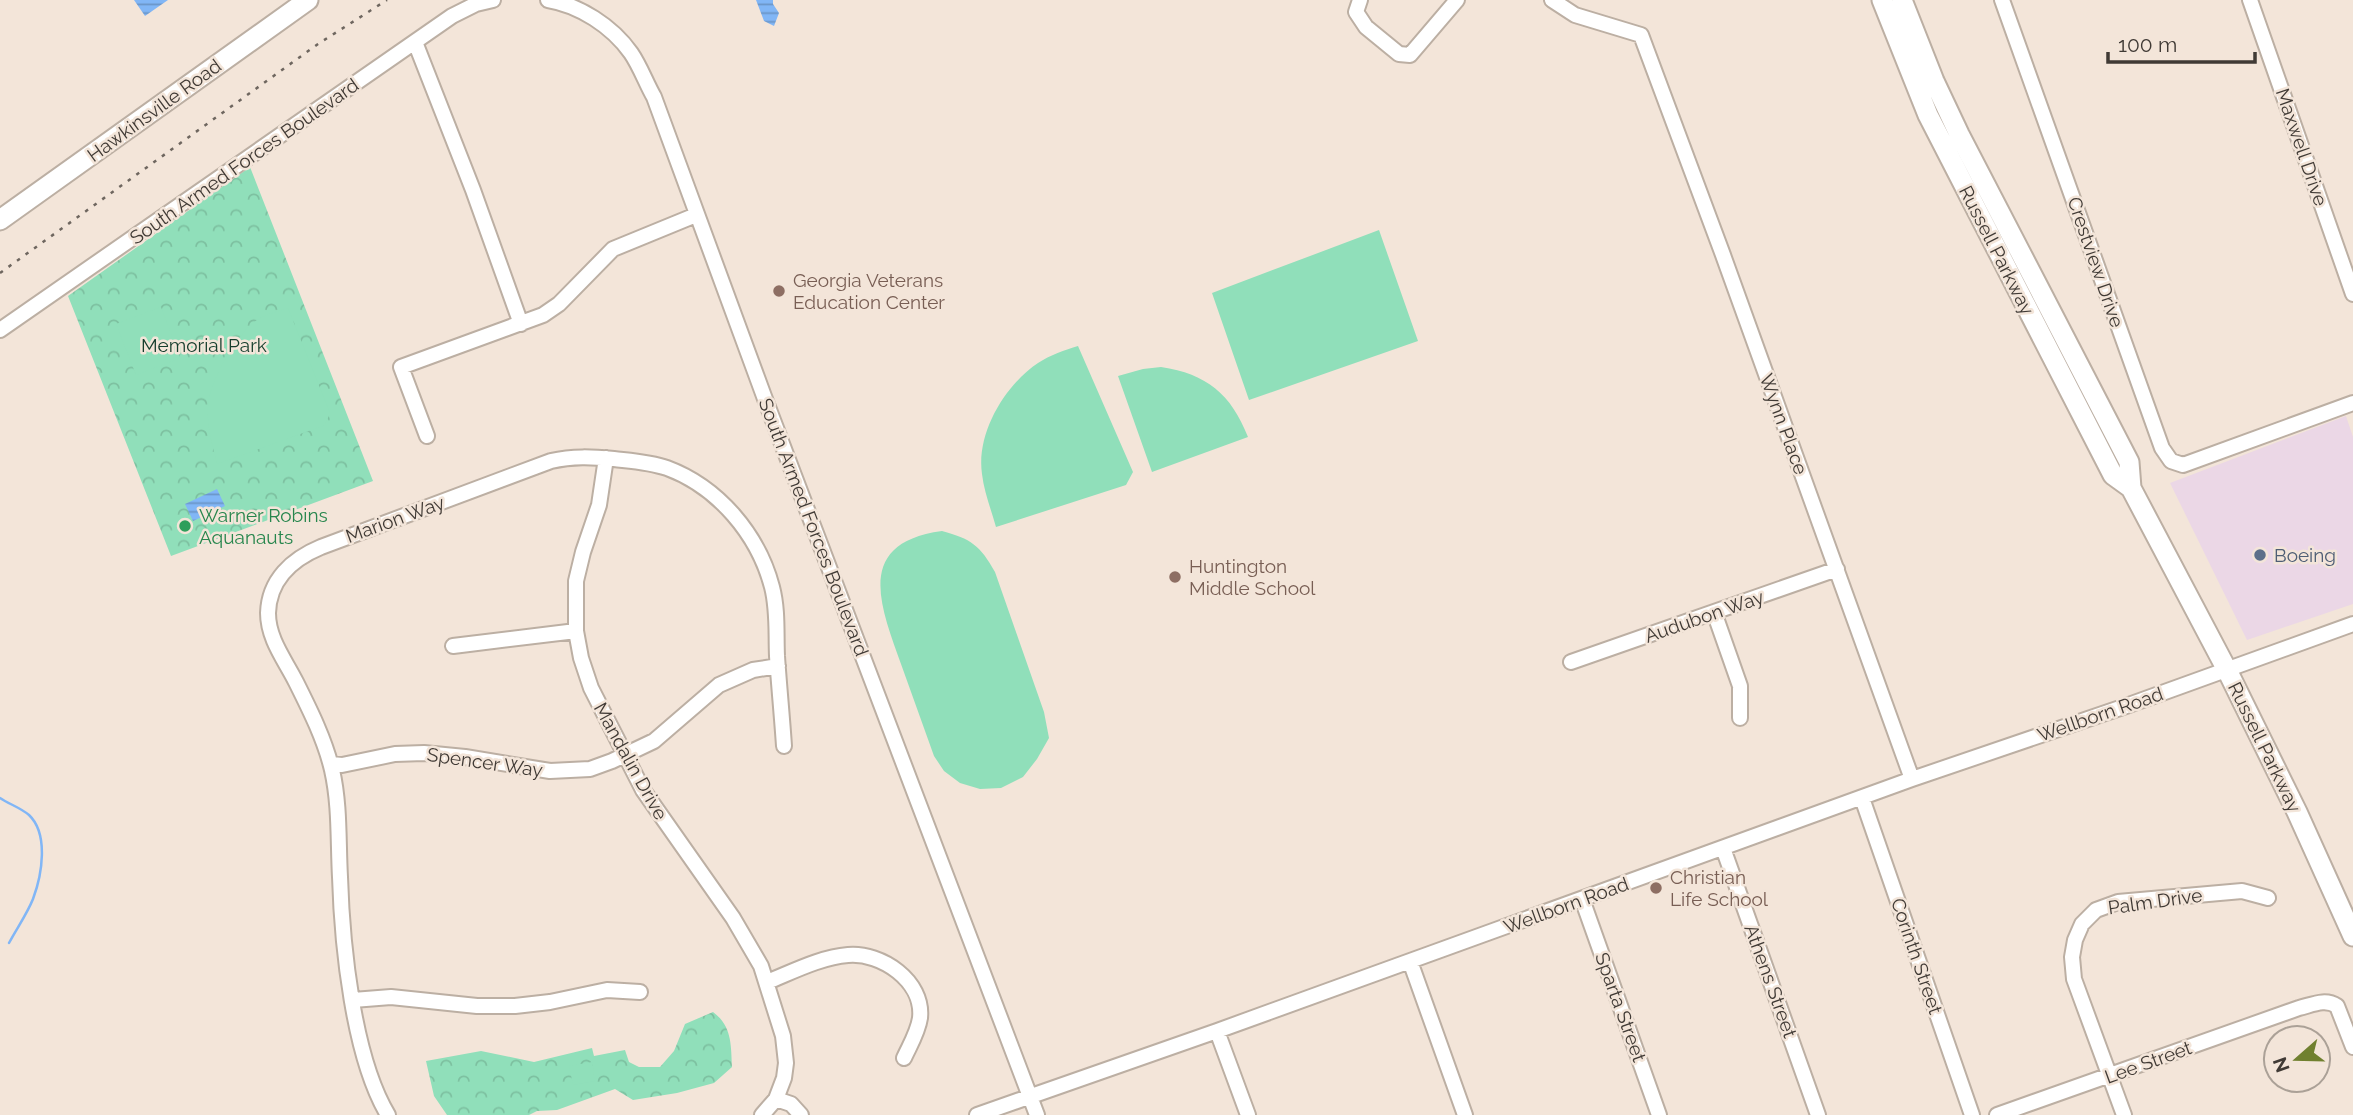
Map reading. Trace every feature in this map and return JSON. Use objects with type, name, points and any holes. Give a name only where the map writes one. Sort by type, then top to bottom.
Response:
[{"type":"main road","name":"Hawkinsville Road","points":[[0,220],[307,0]]},
{"type":"main road","name":"Russell Parkway","points":[[1882,0],[1915,86],[1954,168],[2113,475],[2131,488]]},
{"type":"main road","name":"Russell Parkway","points":[[1902,0],[1958,134],[2129,462],[2131,488],[2227,670],[2297,812],[2353,936]]},
{"type":"street","name":"South Armed Forces Boulevard","points":[[0,330],[452,16],[476,4],[493,0]]},
{"type":"street","name":"South Armed Forces Boulevard","points":[[548,0],[564,3],[587,14],[608,29],[631,53],[653,97],[1037,1115]]},
{"type":"street","points":[[1360,0],[1356,12],[1366,27],[1399,54],[1410,55],[1457,0]]},
{"type":"street","name":"Wynn Place","points":[[1552,0],[1575,15],[1641,35],[1912,779]]},
{"type":"street","name":"Crestview Drive","points":[[2002,0],[2162,448],[2171,461],[2183,465],[2353,403]]},
{"type":"street","name":"Maxwell Drive","points":[[2250,0],[2353,294]]},
{"type":"street","points":[[415,41],[521,324]]},
{"type":"street","points":[[427,436],[401,367],[543,315],[559,304],[612,248],[696,215]]},
{"type":"street","name":"Marion Way","points":[[388,1115],[372,1079],[353,1000],[342,917],[338,811],[331,764],[313,717],[271,632],[270,600],[283,572],[300,557],[321,547],[539,465],[576,457],[606,458],[665,467],[705,488],[730,510],[761,557],[773,588],[776,609],[784,746]]},
{"type":"street","name":"Mandalin Drive","points":[[606,458],[599,505],[576,581],[576,631],[581,658],[591,688],[655,809],[743,934],[767,982],[786,1051],[784,1078],[776,1099],[762,1115]]},
{"type":"street","name":"Audubon Way","points":[[1571,662],[1837,569]]},
{"type":"street","points":[[1714,612],[1740,686],[1740,718]]},
{"type":"street","name":"Wellborn Road","points":[[976,1115],[1217,1031],[1912,779],[2353,624]]},
{"type":"street","points":[[453,646],[576,631]]},
{"type":"street","name":"Spencer Way","points":[[331,764],[342,765],[395,754],[424,753],[561,772],[597,767],[653,741],[719,685],[753,670],[778,666]]},
{"type":"street","name":"Corinth Street","points":[[1862,798],[1972,1115]]},
{"type":"street","name":"Athens Street","points":[[1723,848],[1818,1115]]},
{"type":"street","name":"Palm Drive","points":[[2124,1115],[2074,979],[2072,957],[2082,924],[2096,910],[2118,902],[2242,891],[2268,898]]},
{"type":"street","name":"Sparta Street","points":[[1582,899],[1659,1115]]},
{"type":"street","points":[[767,982],[834,956],[867,955],[882,961],[909,983],[917,998],[920,1016],[917,1032],[904,1058]]},
{"type":"street","points":[[1410,961],[1465,1115]]},
{"type":"street","points":[[353,1000],[391,997],[477,1006],[515,1006],[607,990],[640,992]]},
{"type":"street","name":"Lee Street","points":[[1997,1115],[2299,1008],[2323,1002],[2337,1006],[2353,1046]]},
{"type":"street","points":[[1217,1031],[1248,1115]]},
{"type":"street","points":[[776,1099],[791,1104],[801,1115]]},
{"type":"shaded area","points":[[2346,416],[2353,437],[2353,604],[2247,640],[2170,483]]},
{"type":"green space","name":"Memorial Park","points":[[250,167],[373,481],[171,556],[68,296]]},
{"type":"green space","points":[[1379,230],[1418,341],[1249,400],[1212,293]]},
{"type":"green space","points":[[161,307],[180,358],[136,375],[116,324]]},
{"type":"green space","points":[[288,308],[330,413],[325,425],[217,464],[208,415],[209,398],[216,377],[237,341],[254,322]]},
{"type":"green space","points":[[1078,346],[1133,472],[1126,485],[996,527],[986,494],[981,458],[988,427],[995,411],[1026,372],[1047,358]]},
{"type":"green space","points":[[1161,367],[1192,375],[1215,388],[1234,409],[1248,437],[1152,472],[1118,376]]},
{"type":"green space","points":[[942,531],[974,544],[995,572],[1044,712],[1049,738],[1023,777],[1001,788],[980,789],[960,783],[944,771],[934,756],[886,620],[881,580],[885,563],[896,549],[914,538]]},
{"type":"green space","points":[[713,1012],[727,1030],[732,1067],[714,1083],[677,1093],[633,1100],[615,1089],[557,1110],[537,1111],[529,1115],[447,1115],[434,1096],[426,1061],[481,1051],[534,1062],[592,1048],[594,1056],[625,1050],[629,1062],[639,1067],[660,1067],[674,1051],[685,1024]]},
{"type":"green space","points":[[592,1062],[595,1081],[573,1085],[569,1066]]},
{"type":"water","points":[[134,0],[168,0],[145,16]]},
{"type":"water","points":[[756,0],[773,0],[779,13],[774,26],[764,21]]},
{"type":"water","points":[[217,489],[225,506],[193,521],[185,504]]},
{"type":"waterway","points":[[0,798],[22,810],[35,823],[42,855],[33,899],[9,943]]},
{"type":"railway","points":[[0,273],[318,44],[387,0]]},
{"type":"place","name":"Georgia Veterans Education Center","points":[[779,291]]},
{"type":"place","name":"Warner Robins Aquanauts","points":[[185,526]]},
{"type":"place","name":"Boeing","points":[[2260,555]]},
{"type":"place","name":"Huntington Middle School","points":[[1175,577]]},
{"type":"place","name":"Christian Life School","points":[[1656,888]]}]
